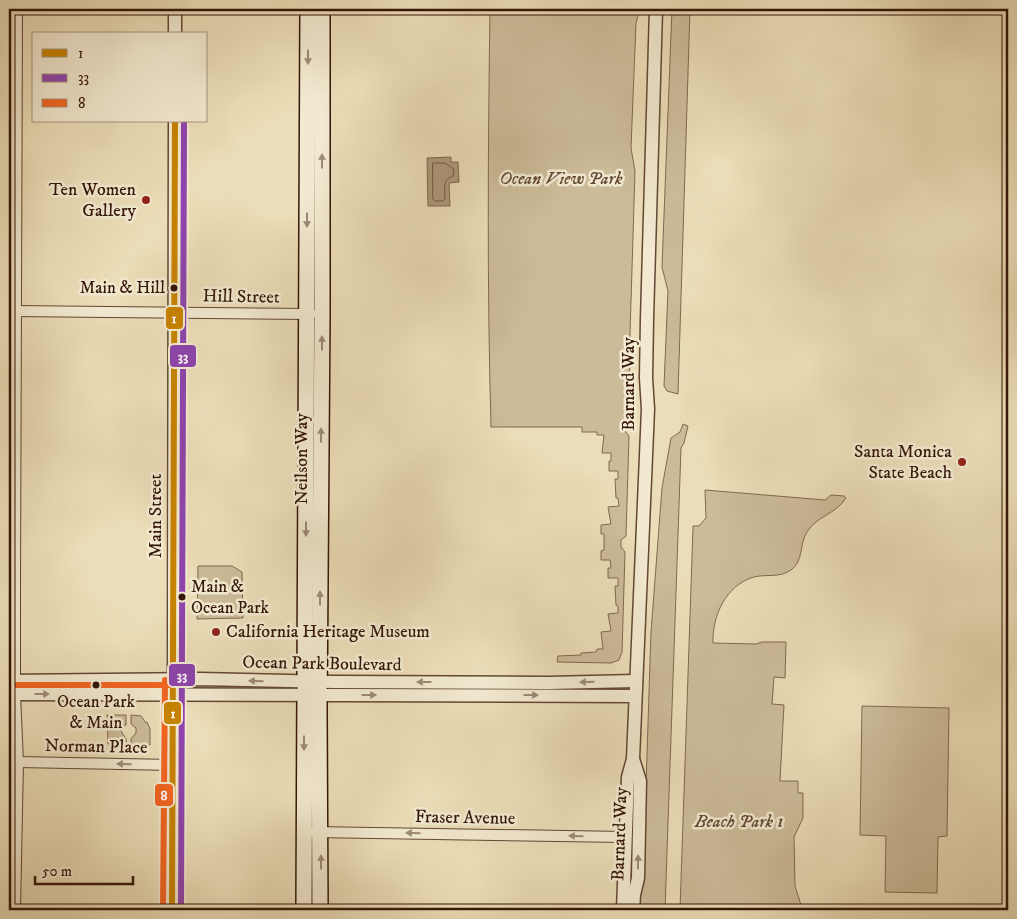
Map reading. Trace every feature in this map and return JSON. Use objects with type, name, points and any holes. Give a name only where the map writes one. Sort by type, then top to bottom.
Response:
[{"type":"main road","name":"Neilson Way","points":[[308,9],[320,688],[320,910]]},
{"type":"main road","name":"Neilson Way","points":[[304,910],[304,688],[322,9]]},
{"type":"street","points":[[13,910],[18,762],[12,694],[12,311],[17,9]]},
{"type":"street","points":[[175,9],[175,32]]},
{"type":"street","name":"Barnard Way","points":[[623,910],[628,777],[633,759],[648,409],[646,378],[648,275],[656,9]]},
{"type":"street","name":"Main Street","points":[[172,910],[175,122]]},
{"type":"street","name":"Hill Street","points":[[12,311],[174,311],[314,314]]},
{"type":"street","name":"Ocean Park Boulevard","points":[[12,681],[174,680],[304,688]]},
{"type":"street","name":"Ocean Park Boulevard","points":[[478,689],[636,681]]},
{"type":"street","name":"Ocean Park Boulevard","points":[[12,694],[174,694],[320,688],[478,689],[635,696]]},
{"type":"street","name":"Barnard Way","points":[[633,759],[640,782],[638,878],[634,895],[634,910]]},
{"type":"street","name":"Norman Place","points":[[18,762],[172,765]]},
{"type":"street","name":"Fraser Avenue","points":[[304,832],[625,837]]},
{"type":"green space","name":"Ocean View Park","points":[[490,9],[640,9],[636,23],[631,148],[635,171],[629,426],[624,427],[629,436],[626,536],[621,540],[621,547],[625,552],[622,652],[619,660],[611,663],[557,662],[558,656],[581,655],[581,653],[596,652],[597,649],[603,649],[601,632],[611,631],[608,614],[618,613],[615,586],[618,586],[618,578],[608,578],[608,568],[611,568],[610,560],[601,560],[601,551],[604,550],[604,534],[601,534],[601,525],[611,524],[608,507],[619,506],[618,498],[616,498],[615,479],[618,479],[618,471],[609,471],[611,453],[602,453],[604,435],[597,435],[597,432],[582,432],[582,427],[491,427],[488,218]]},
{"type":"green space","points":[[672,9],[690,9],[678,394],[667,391],[664,386],[668,291],[662,267]]},
{"type":"green space","points":[[683,424],[688,426],[681,448],[665,910],[644,910],[644,907],[641,907],[639,896],[643,877],[651,632],[662,488],[671,438],[680,432]]},
{"type":"green space","name":"Beach Park 1","points":[[705,490],[825,500],[831,495],[844,496],[846,498],[837,508],[816,522],[807,532],[798,562],[791,570],[778,575],[754,577],[744,581],[728,594],[718,612],[713,633],[713,643],[756,644],[762,642],[786,642],[785,678],[774,677],[772,704],[784,705],[780,781],[798,781],[798,793],[803,793],[803,818],[794,837],[795,886],[800,902],[805,910],[680,910],[693,526],[699,526],[706,518]]},
{"type":"green space","points":[[198,566],[232,566],[242,572],[243,618],[197,619]]},
{"type":"green space","points":[[862,706],[949,708],[947,836],[938,837],[937,893],[885,892],[886,836],[860,835]]},
{"type":"green space","points":[[107,715],[126,715],[126,725],[122,727],[121,731],[127,745],[108,744]]},
{"type":"green space","points":[[131,715],[141,716],[147,722],[150,729],[150,745],[131,745],[131,739],[136,733],[136,728],[131,724]]},
{"type":"water","points":[[451,157],[451,162],[458,162],[459,182],[449,183],[450,206],[428,206],[427,158]]},
{"type":"transit line","name":"1","points":[[172,910],[175,122]]},
{"type":"transit line","name":"33","points":[[181,910],[184,122]]},
{"type":"transit line","name":"8","points":[[163,910],[165,680]]},
{"type":"transit line","name":"8","points":[[9,685],[174,685]]},
{"type":"place","name":"Ten Women Gallery","points":[[146,200]]},
{"type":"place","name":"Main & Hill","points":[[174,288]]},
{"type":"place","name":"Santa Monica State Beach","points":[[962,462]]},
{"type":"place","name":"Main & Ocean Park","points":[[182,597]]},
{"type":"place","name":"California Heritage Museum","points":[[216,632]]},
{"type":"place","name":"Ocean Park & Main","points":[[96,685]]}]
